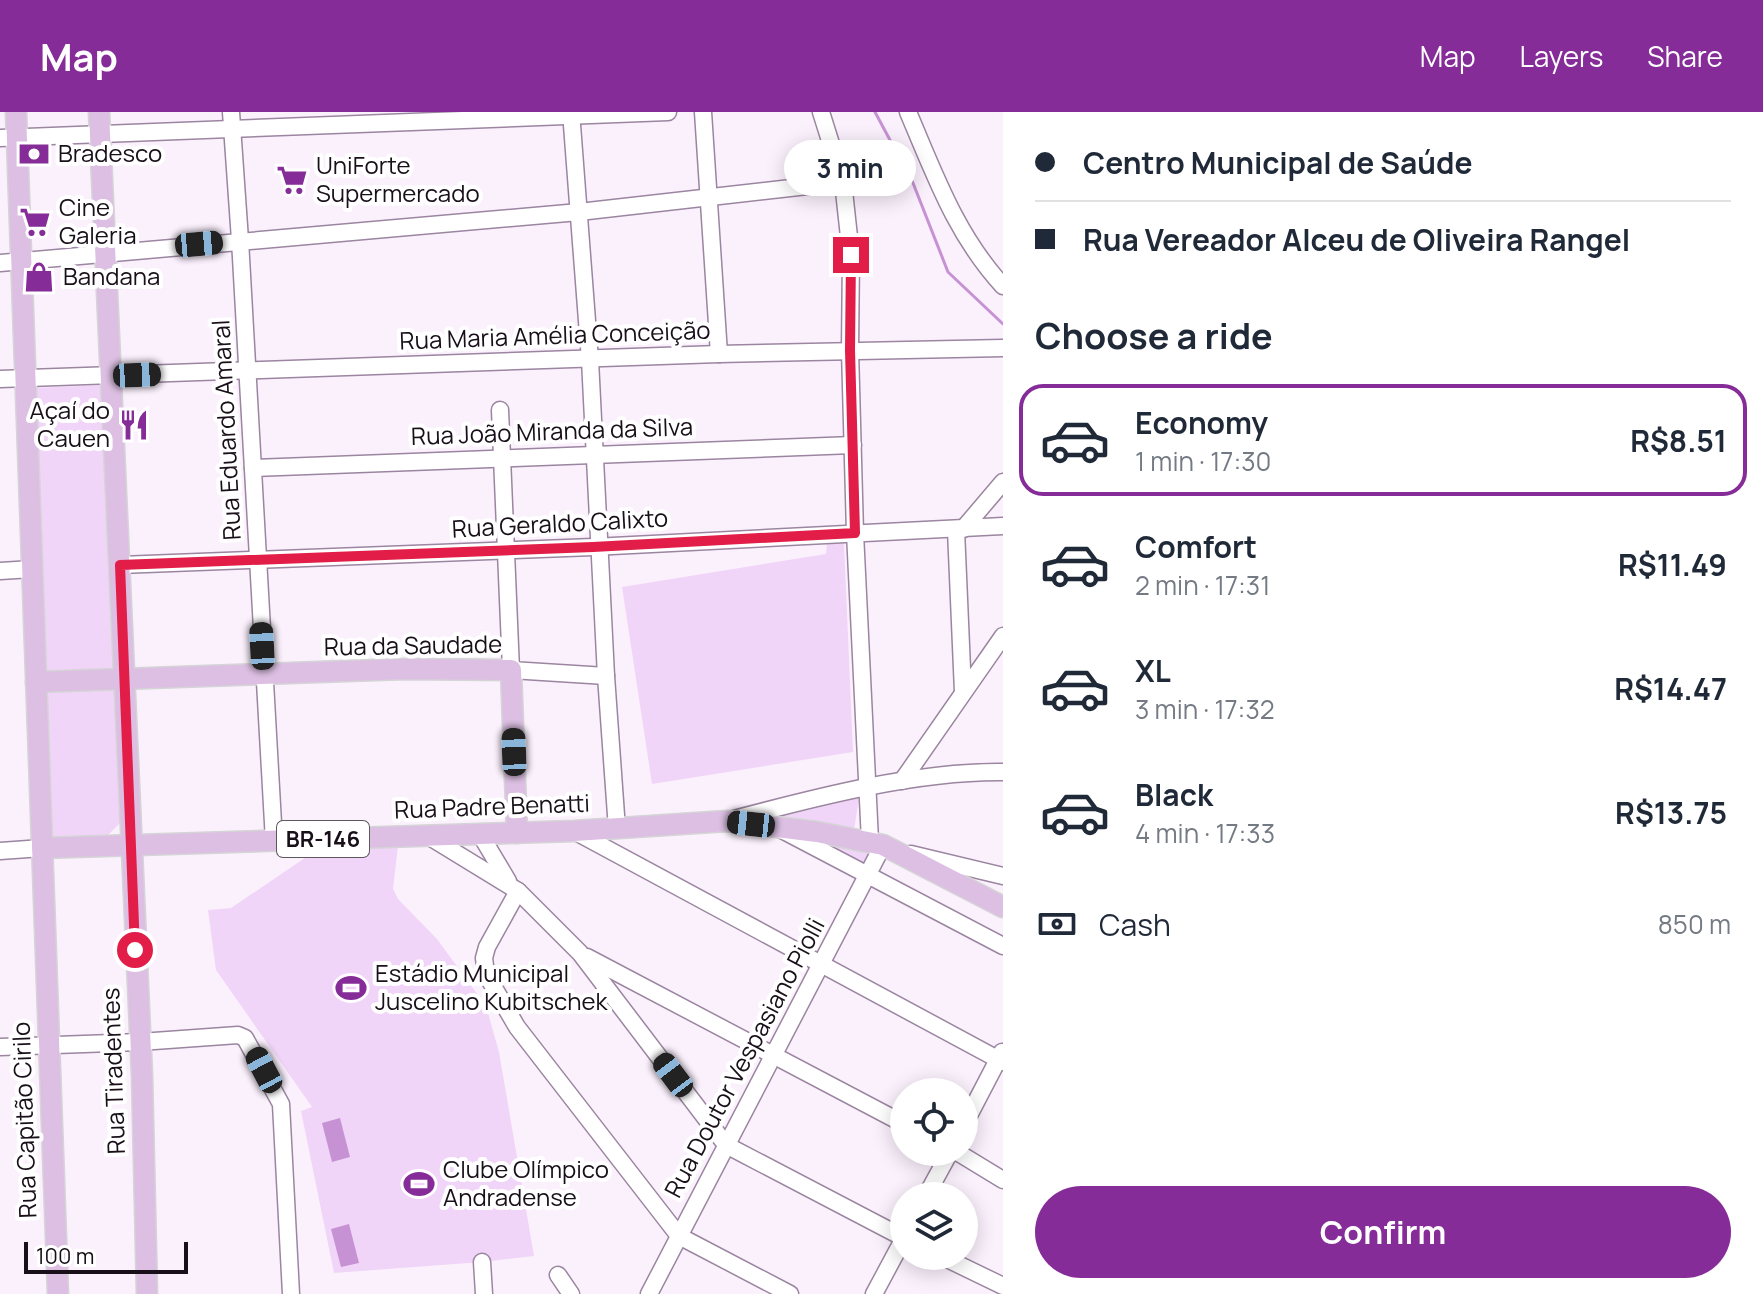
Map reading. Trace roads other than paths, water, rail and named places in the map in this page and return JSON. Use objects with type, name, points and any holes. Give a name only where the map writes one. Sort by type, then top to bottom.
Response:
[{"type":"main road","name":"Rua Capitão Cirilo","points":[[16,112],[8,137],[10,262],[25,379],[58,1294]]},
{"type":"main road","name":"Rua Tiradentes","points":[[99,112],[140,1042],[147,1294]]},
{"type":"main road","name":"Rua da Saudade","points":[[36,682],[405,669],[511,670]]},
{"type":"main road","points":[[511,670],[517,833]]},
{"type":"main road","name":"BR-146","points":[[617,829],[727,821],[775,826],[884,846],[1003,907]]},
{"type":"main road","name":"Rua Padre Benatti","points":[[130,846],[617,829]]},
{"type":"main road","name":"BR-146","points":[[42,848],[130,846]]},
{"type":"street","points":[[8,137],[100,134],[231,120],[668,112]]},
{"type":"street","points":[[703,112],[719,354]]},
{"type":"street","points":[[821,112],[843,182],[851,255],[850,350],[865,789],[884,846],[1003,876]]},
{"type":"street","points":[[908,112],[958,228],[1003,286]]},
{"type":"street","points":[[571,114],[590,360],[617,829]]},
{"type":"street","name":"Rua Eduardo Amaral","points":[[231,120],[274,841]]},
{"type":"street","points":[[10,262],[579,212],[843,182]]},
{"type":"street","name":"Rua Maria Amélia Conceição","points":[[25,379],[719,354],[1003,348]]},
{"type":"street","points":[[0,379],[25,379]]},
{"type":"street","points":[[500,410],[511,670]]},
{"type":"street","name":"Rua João Miranda da Silva","points":[[253,468],[853,445]]},
{"type":"street","points":[[963,692],[959,529],[1003,482]]},
{"type":"street","name":"Rua Geraldo Calixto","points":[[120,565],[600,547],[1003,526]]},
{"type":"street","points":[[0,571],[32,569]]},
{"type":"street","points":[[902,781],[1003,636]]},
{"type":"street","name":"Rua da Saudade","points":[[511,670],[606,676]]},
{"type":"street","points":[[727,821],[902,781],[1003,772]]},
{"type":"street","points":[[758,813],[775,826],[867,876],[1003,946]]},
{"type":"street","points":[[574,831],[1002,1057],[978,1100]]},
{"type":"street","points":[[480,834],[513,887],[580,953],[726,1145],[890,1231]]},
{"type":"street","points":[[426,835],[513,887]]},
{"type":"street","name":"Rua Doutor Vespasiano Piolli","points":[[649,1294],[884,846]]},
{"type":"street","points":[[0,851],[42,848]]},
{"type":"street","points":[[513,887],[484,958],[486,974],[517,1027],[679,1236],[790,1294]]},
{"type":"street","points":[[580,953],[890,1117]]},
{"type":"street","points":[[619,1005],[637,985]]},
{"type":"street","points":[[0,1047],[231,1035],[238,1035],[249,1043],[281,1104],[291,1294]]},
{"type":"street","points":[[978,1165],[1003,1180]]},
{"type":"street","points":[[482,1262],[484,1294]]},
{"type":"street","points":[[874,1294],[890,1264]]},
{"type":"street","points":[[970,1270],[1003,1286]]},
{"type":"street","points":[[558,1275],[571,1294]]},
{"type":"waterway","points":[[875,112],[913,183],[948,272],[1003,324]]},
{"type":"place","name":"Bradesco","points":[[34,154]]},
{"type":"place","name":"UniForte Supermercado","points":[[292,180]]},
{"type":"place","name":"Cine Galeria","points":[[35,222]]},
{"type":"place","name":"Bandana","points":[[39,277]]},
{"type":"place","name":"Açaí do Cauen","points":[[134,425]]},
{"type":"place","name":"Estádio Municipal Juscelino Kubitschek","points":[[351,988]]},
{"type":"place","name":"Clube Olímpico Andradense","points":[[419,1184]]}]
